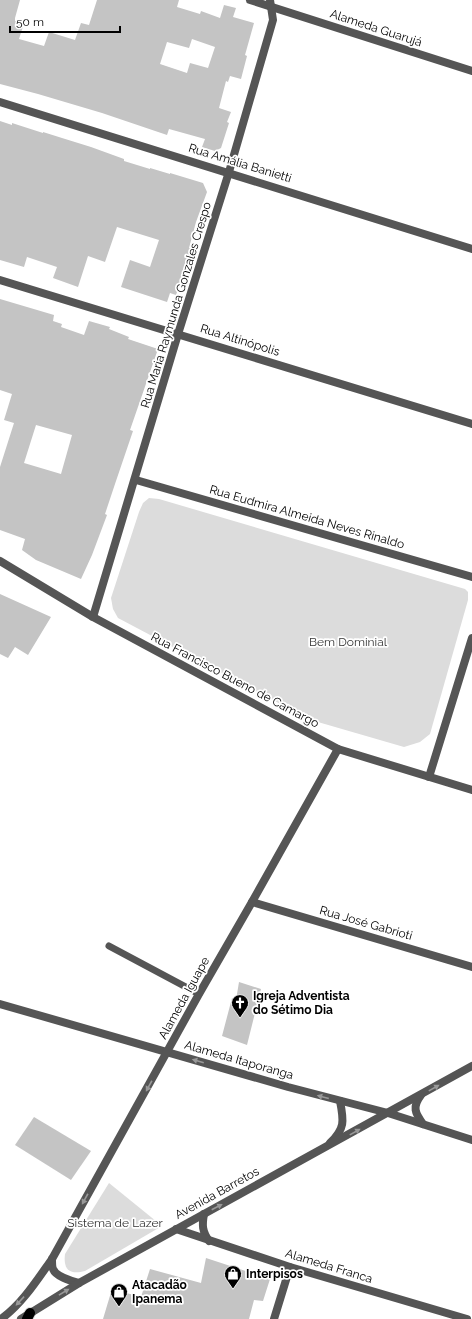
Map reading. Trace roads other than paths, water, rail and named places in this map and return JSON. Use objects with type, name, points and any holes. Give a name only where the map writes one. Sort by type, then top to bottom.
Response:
[{"type":"street","name":"Alameda Guarujá","points":[[250,0],[270,3],[472,71]]},
{"type":"street","name":"Rua Maria Raymunda Gonzales Crespo","points":[[93,617],[136,480],[178,334],[229,172],[273,20],[270,3]]},
{"type":"street","name":"Rua Amália Banietti","points":[[0,102],[229,172],[472,249]]},
{"type":"street","name":"Rua Altinópolis","points":[[0,280],[472,424]]},
{"type":"street","name":"Rua Eudmira Almeida Neves Rinaldo","points":[[136,480],[472,577]]},
{"type":"street","name":"Rua Francisco Bueno de Camargo","points":[[0,561],[93,617],[338,749],[472,790]]},
{"type":"street","points":[[429,777],[472,638]]},
{"type":"street","name":"Alameda Iguape","points":[[2,1319],[25,1296],[52,1259],[199,994],[338,749]]},
{"type":"street","name":"Rua José Gabrioti","points":[[252,902],[472,967]]},
{"type":"street","name":"Alameda Itaporanga","points":[[0,1004],[288,1087],[388,1113],[472,1140]]},
{"type":"street","name":"Avenida Barretos","points":[[20,1319],[29,1316],[79,1283],[472,1066]]},
{"type":"street","points":[[422,1094],[417,1101],[415,1109],[417,1116],[424,1124]]},
{"type":"street","name":"Avenida Barretos","points":[[322,1150],[336,1137],[343,1125],[343,1114],[340,1101]]},
{"type":"street","points":[[204,1214],[202,1226],[203,1232],[209,1240]]},
{"type":"street","name":"Alameda Franca","points":[[176,1229],[290,1267],[467,1319]]},
{"type":"street","points":[[52,1259],[53,1270],[58,1274],[79,1283]]},
{"type":"street","points":[[274,1319],[290,1267]]},
{"type":"lane","points":[[109,946],[199,994]]},
{"type":"place","name":"Igreja Adventista do Sétimo Dia","points":[[240,1018]]},
{"type":"place","name":"Interpisos","points":[[233,1289]]},
{"type":"place","name":"Atacadão Ipanema","points":[[119,1307]]},
{"type":"park label","name":"Bem Dominial","points":[[348,642]]},
{"type":"park label","name":"Sistema de Lazer","points":[[115,1223]]}]
